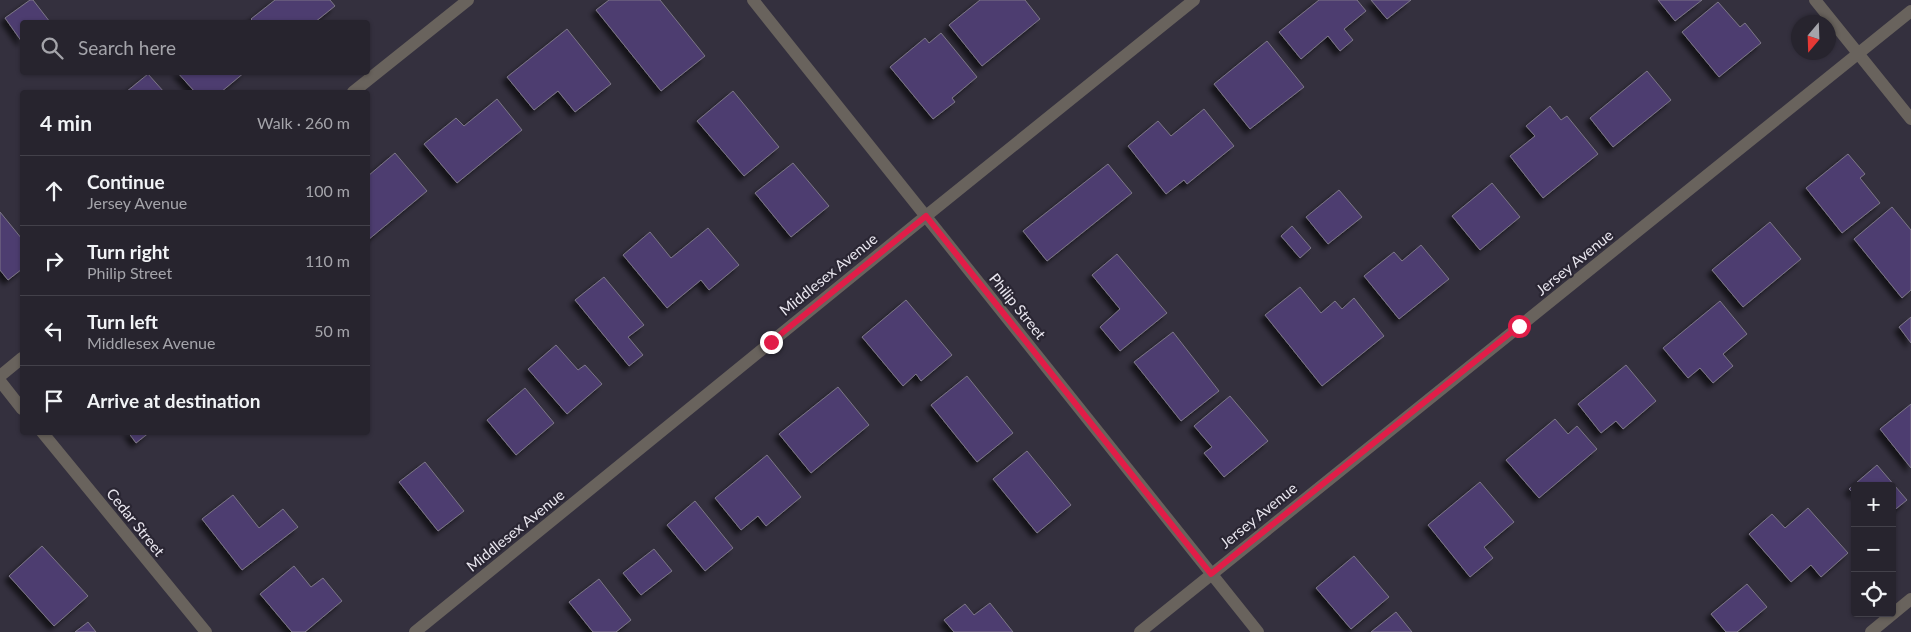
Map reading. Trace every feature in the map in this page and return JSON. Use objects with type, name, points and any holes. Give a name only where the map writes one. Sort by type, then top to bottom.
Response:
[{"type":"street","points":[[356,90],[468,0]]},
{"type":"street","name":"Philip Street","points":[[753,0],[1258,632]]},
{"type":"street","name":"Middlesex Avenue","points":[[416,632],[1194,0]]},
{"type":"street","points":[[1814,0],[1911,119]]},
{"type":"street","name":"Jersey Avenue","points":[[1140,632],[1911,11]]},
{"type":"street","points":[[0,376],[20,360]]},
{"type":"street","points":[[0,381],[20,406]]},
{"type":"street","name":"Cedar Street","points":[[44,435],[206,632]]},
{"type":"street","points":[[1871,632],[1911,599]]},
{"type":"building","points":[[30,0],[33,0],[48,20],[20,20],[20,39],[5,18]]},
{"type":"building","points":[[275,0],[330,0],[335,6],[318,20],[251,19]]},
{"type":"building","points":[[609,0],[660,0],[705,56],[661,91],[596,10]]},
{"type":"building","points":[[980,0],[1025,0],[1040,19],[982,66],[949,25]]},
{"type":"building","points":[[1319,0],[1357,0],[1366,11],[1344,29],[1353,40],[1340,51],[1328,36],[1301,59],[1279,32]]},
{"type":"building","points":[[1371,0],[1411,0],[1387,19]]},
{"type":"building","points":[[1658,0],[1702,0],[1675,21]]},
{"type":"building","points":[[1718,2],[1740,27],[1745,23],[1761,43],[1719,77],[1682,32]]},
{"type":"building","points":[[567,29],[611,84],[575,112],[558,91],[534,110],[507,77]]},
{"type":"building","points":[[941,33],[977,77],[952,98],[955,102],[933,119],[890,67],[925,38],[929,43]]},
{"type":"building","points":[[1267,41],[1304,87],[1250,129],[1214,84]]},
{"type":"building","points":[[1647,71],[1671,100],[1613,147],[1590,118]]},
{"type":"building","points":[[149,75],[162,90],[128,90]]},
{"type":"building","points":[[180,75],[241,75],[223,90],[193,90]]},
{"type":"building","points":[[733,91],[779,147],[744,176],[697,121]]},
{"type":"building","points":[[497,99],[522,130],[457,183],[424,144],[456,118],[464,126]]},
{"type":"building","points":[[1550,106],[1561,120],[1567,116],[1598,154],[1543,198],[1510,156],[1535,136],[1526,126]]},
{"type":"building","points":[[1204,109],[1234,146],[1187,184],[1184,180],[1166,194],[1128,146],[1158,121],[1171,136]]},
{"type":"building","points":[[395,153],[427,191],[370,238],[370,174]]},
{"type":"building","points":[[1848,154],[1865,174],[1860,178],[1880,203],[1842,233],[1806,188]]},
{"type":"building","points":[[793,163],[829,206],[791,237],[755,193]]},
{"type":"building","points":[[1108,164],[1132,193],[1047,261],[1023,231]]},
{"type":"building","points":[[1492,183],[1520,217],[1480,250],[1452,216]]},
{"type":"building","points":[[1339,190],[1362,217],[1328,244],[1306,217]]},
{"type":"building","points":[[1892,207],[1911,230],[1911,290],[1902,298],[1854,239]]},
{"type":"building","points":[[0,212],[20,237],[20,271],[8,280],[0,270]]},
{"type":"building","points":[[1770,222],[1801,259],[1743,307],[1712,270]]},
{"type":"building","points":[[1292,226],[1311,248],[1300,258],[1281,236]]},
{"type":"building","points":[[708,228],[739,265],[709,290],[701,280],[667,308],[623,255],[650,232],[671,258]]},
{"type":"building","points":[[1421,245],[1449,279],[1399,319],[1364,276],[1394,252],[1402,261]]},
{"type":"building","points":[[1117,254],[1167,313],[1120,351],[1100,327],[1120,309],[1092,275]]},
{"type":"building","points":[[604,277],[644,325],[628,337],[643,355],[629,366],[575,300]]},
{"type":"building","points":[[1300,287],[1321,313],[1335,301],[1342,309],[1354,298],[1384,336],[1322,386],[1265,315]]},
{"type":"building","points":[[906,300],[952,355],[921,381],[916,374],[903,386],[862,337]]},
{"type":"building","points":[[1720,301],[1747,334],[1723,354],[1733,366],[1713,383],[1700,368],[1688,378],[1663,348]]},
{"type":"building","points":[[1911,317],[1911,343],[1899,327]]},
{"type":"building","points":[[1173,332],[1219,391],[1181,421],[1134,362]]},
{"type":"building","points":[[556,345],[578,370],[585,365],[602,384],[567,414],[528,369]]},
{"type":"building","points":[[1626,365],[1656,401],[1623,429],[1616,421],[1601,433],[1578,404]]},
{"type":"building","points":[[967,376],[1013,433],[977,462],[931,405]]},
{"type":"building","points":[[838,387],[869,425],[811,473],[779,434]]},
{"type":"building","points":[[525,388],[554,423],[516,455],[487,420]]},
{"type":"building","points":[[1230,396],[1268,441],[1224,477],[1204,453],[1212,447],[1194,426]]},
{"type":"building","points":[[1911,404],[1911,468],[1880,429]]},
{"type":"building","points":[[1555,419],[1568,434],[1577,426],[1597,449],[1539,498],[1506,460]]},
{"type":"building","points":[[130,435],[146,435],[136,443]]},
{"type":"building","points":[[1027,451],[1071,505],[1037,533],[993,479]]},
{"type":"building","points":[[767,455],[801,497],[766,526],[758,516],[741,530],[715,498]]},
{"type":"building","points":[[425,462],[464,511],[438,531],[399,482]]},
{"type":"building","points":[[1877,465],[1892,482],[1857,482]]},
{"type":"building","points":[[1480,482],[1514,522],[1484,547],[1493,558],[1470,577],[1428,525]]},
{"type":"building","points":[[1896,487],[1907,500],[1896,509]]},
{"type":"building","points":[[233,495],[259,528],[283,509],[298,527],[242,570],[202,519]]},
{"type":"building","points":[[695,501],[733,548],[705,571],[667,525]]},
{"type":"building","points":[[1808,508],[1848,553],[1821,577],[1811,565],[1791,582],[1749,534],[1772,514],[1785,528]]},
{"type":"building","points":[[42,546],[88,596],[54,626],[9,576]]},
{"type":"building","points":[[654,549],[672,571],[641,595],[623,573]]},
{"type":"building","points":[[1354,556],[1389,597],[1351,629],[1316,588]]},
{"type":"building","points":[[294,566],[311,587],[323,578],[342,601],[305,632],[292,632],[260,594]]},
{"type":"building","points":[[599,579],[631,620],[616,632],[593,632],[569,602]]},
{"type":"building","points":[[1747,584],[1767,607],[1737,632],[1726,632],[1711,614]]},
{"type":"building","points":[[990,603],[1013,632],[954,632],[944,620],[965,604],[974,615]]},
{"type":"building","points":[[1396,612],[1412,632],[1371,632]]},
{"type":"building","points":[[88,622],[96,632],[75,632]]},
{"type":"route","points":[[771,342],[926,216],[1211,574],[1519,326]]}]
